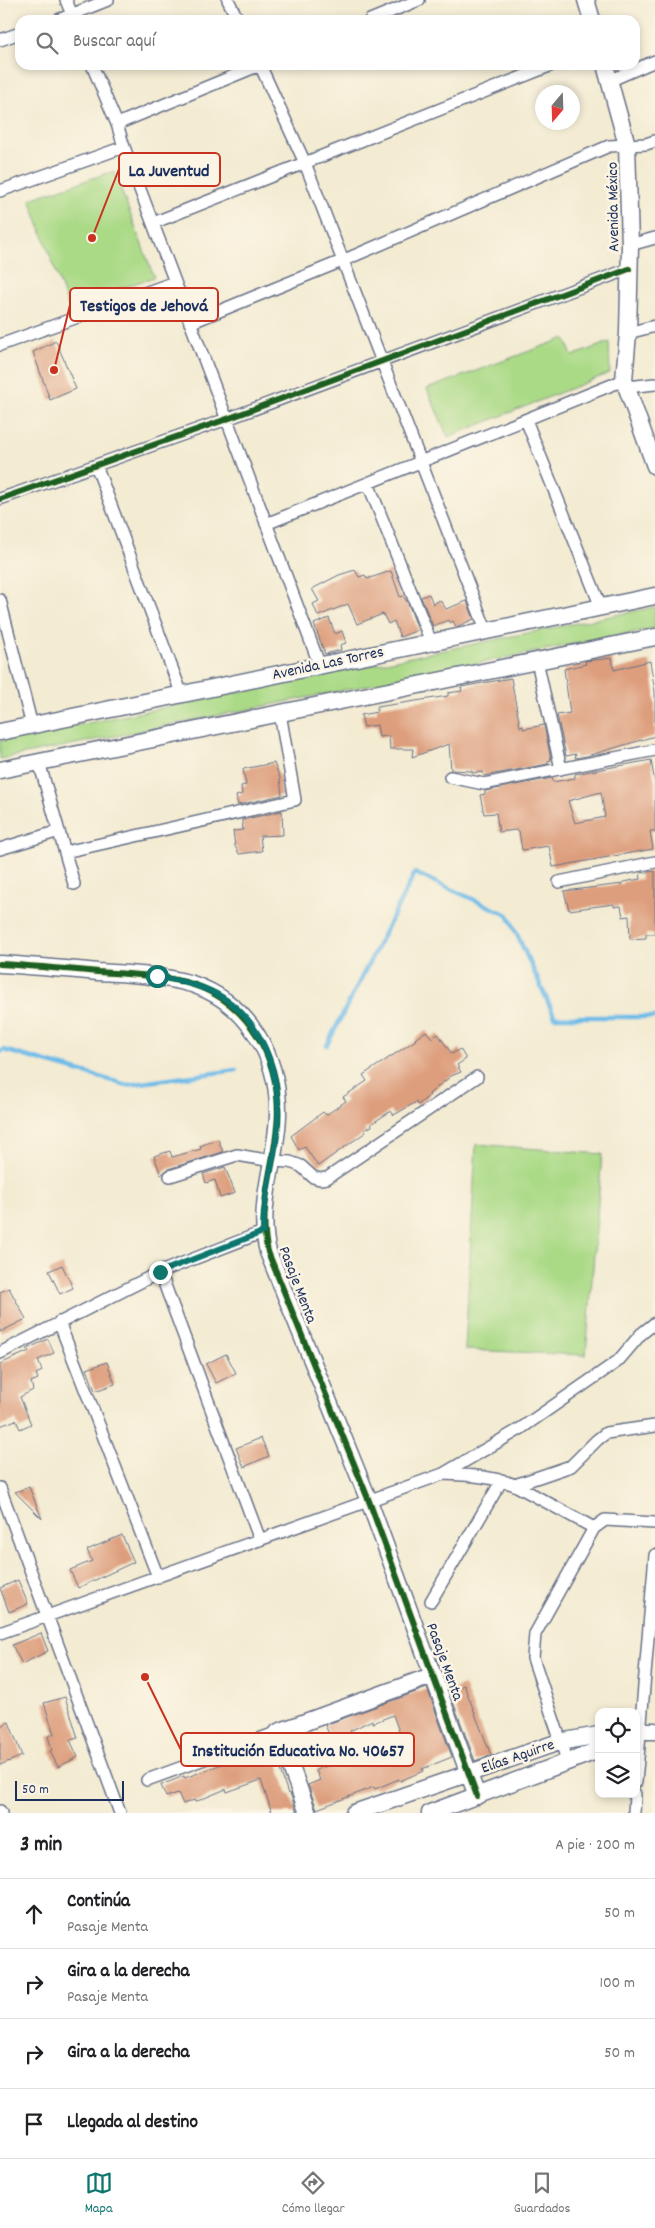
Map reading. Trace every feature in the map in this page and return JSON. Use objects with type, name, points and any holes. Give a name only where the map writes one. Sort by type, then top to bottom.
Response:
[{"type":"street","points":[[66,0],[72,15]]},
{"type":"street","points":[[79,15],[108,0]]},
{"type":"street","points":[[228,0],[236,15]]},
{"type":"street","points":[[382,15],[419,0]]},
{"type":"street","points":[[586,0],[590,15]]},
{"type":"street","points":[[0,40],[15,35]]},
{"type":"street","points":[[640,68],[655,61]]},
{"type":"street","points":[[94,70],[117,124],[320,666]]},
{"type":"street","points":[[117,124],[248,70]]},
{"type":"street","points":[[262,70],[305,163],[486,630]]},
{"type":"street","points":[[154,222],[539,70]]},
{"type":"street","name":"Avenida México","points":[[606,70],[627,145],[630,245],[626,384],[655,466]]},
{"type":"street","points":[[609,81],[634,70]]},
{"type":"street","points":[[190,323],[342,261],[609,146],[655,142]]},
{"type":"street","points":[[0,191],[124,146]]},
{"type":"street","points":[[630,245],[655,238]]},
{"type":"street","points":[[0,499],[226,419],[629,270]]},
{"type":"street","points":[[0,345],[175,282]]},
{"type":"street","points":[[628,333],[655,326]]},
{"type":"street","points":[[266,524],[526,420],[626,384],[655,384]]},
{"type":"street","points":[[526,420],[601,606]]},
{"type":"street","points":[[96,465],[182,695]]},
{"type":"street","points":[[368,483],[431,642]]},
{"type":"street","name":"Avenida Las Torres","points":[[0,732],[655,596]]},
{"type":"street","points":[[0,602],[32,726]]},
{"type":"street","points":[[0,770],[655,637]]},
{"type":"street","points":[[537,661],[561,769]]},
{"type":"street","points":[[65,852],[294,800],[280,713]]},
{"type":"street","points":[[450,777],[484,784],[655,750]]},
{"type":"street","points":[[38,762],[74,884]]},
{"type":"street","points":[[0,849],[58,831]]},
{"type":"street","points":[[559,882],[655,862]]},
{"type":"street","name":"Pasaje Menta","points":[[0,964],[157,976],[192,984],[222,998],[248,1020],[266,1048],[272,1068],[278,1111],[277,1135],[263,1215],[263,1232],[268,1252],[369,1501],[477,1796]]},
{"type":"street","points":[[170,1176],[237,1155],[290,1162],[301,1166],[313,1177],[327,1178],[477,1077]]},
{"type":"street","points":[[0,1353],[160,1272],[263,1232]]},
{"type":"street","points":[[160,1272],[260,1540]]},
{"type":"street","points":[[59,1322],[158,1577]]},
{"type":"street","points":[[0,1633],[443,1474],[520,1429],[618,1361],[641,1334],[655,1323]]},
{"type":"street","points":[[515,1485],[571,1466],[596,1440],[606,1433],[655,1426]]},
{"type":"street","points":[[443,1474],[482,1476],[502,1480],[515,1485],[594,1528]]},
{"type":"street","points":[[431,1601],[502,1480]]},
{"type":"street","points":[[0,1488],[120,1813]]},
{"type":"street","points":[[567,1760],[559,1742],[533,1658],[535,1634],[594,1528],[605,1520],[655,1523]]},
{"type":"street","points":[[639,1753],[652,1636],[655,1555]]},
{"type":"street","points":[[148,1780],[434,1675]]},
{"type":"street","points":[[278,1732],[308,1813]]},
{"type":"street","name":"Elías Aguirre","points":[[354,1813],[559,1742],[595,1736]]},
{"type":"street","name":"Elías Aguirre","points":[[430,1813],[567,1760],[595,1751]]},
{"type":"street","points":[[634,1813],[635,1798]]},
{"type":"green space","points":[[114,171],[154,277],[68,306],[30,199]]},
{"type":"green space","points":[[565,338],[572,356],[609,342],[610,373],[448,437],[427,389]]},
{"type":"green space","points":[[655,607],[655,628],[0,759],[0,741]]},
{"type":"green space","points":[[476,1144],[602,1154],[586,1355],[465,1350]]},
{"type":"building","points":[[56,341],[76,389],[50,400],[33,352]]},
{"type":"building","points":[[355,570],[359,577],[365,575],[367,579],[391,571],[400,597],[403,596],[408,603],[418,630],[400,637],[394,621],[388,624],[383,614],[357,624],[348,604],[318,616],[313,604],[319,601],[312,589],[339,575]]},
{"type":"building","points":[[429,594],[433,604],[440,600],[446,609],[467,601],[474,619],[456,627],[453,621],[450,623],[449,620],[433,626],[421,597]]},
{"type":"building","points":[[329,618],[335,634],[342,631],[346,643],[340,645],[341,650],[325,654],[314,624]]},
{"type":"building","points":[[612,658],[614,670],[650,661],[655,692],[655,736],[587,756],[575,758],[576,754],[566,756],[557,715],[570,713],[564,669],[586,664],[585,661]]},
{"type":"building","points":[[511,678],[520,727],[523,726],[523,729],[544,725],[551,760],[548,761],[548,764],[484,776],[483,772],[472,773],[472,771],[451,770],[449,744],[412,757],[413,749],[390,749],[389,736],[379,737],[377,725],[364,727],[361,715],[377,712],[377,707],[448,696],[448,693],[462,691],[461,687]]},
{"type":"building","points":[[651,760],[655,783],[655,831],[650,831],[653,849],[553,867],[549,846],[522,850],[519,831],[499,832],[496,813],[484,814],[480,795],[485,794],[485,791],[552,778],[553,782],[575,778],[575,774]],"holes":[[[601,792],[605,817],[575,823],[568,801]]]},
{"type":"building","points":[[274,763],[280,778],[282,795],[238,805],[236,796],[242,794],[241,786],[246,785],[243,769]]},
{"type":"building","points":[[282,811],[283,835],[260,836],[262,851],[239,854],[235,846],[233,831],[243,830],[242,820]]},
{"type":"building","points":[[655,871],[655,934],[646,934],[646,938],[630,939],[629,916],[623,917],[621,906],[614,907],[614,904],[569,910],[564,891],[623,884],[623,882],[641,879],[640,873]]},
{"type":"building","points":[[426,1031],[432,1038],[438,1034],[452,1054],[460,1049],[466,1059],[457,1065],[461,1072],[451,1076],[418,1105],[416,1102],[394,1115],[391,1111],[371,1124],[372,1126],[364,1130],[366,1132],[318,1166],[305,1147],[299,1150],[291,1136],[323,1112],[326,1115],[346,1101],[343,1097],[367,1081],[363,1075],[416,1040]]},
{"type":"building","points":[[218,1139],[223,1152],[168,1169],[161,1175],[154,1156],[170,1151],[172,1157],[201,1149],[200,1146]]},
{"type":"building","points":[[225,1167],[235,1193],[220,1198],[215,1180],[206,1183],[203,1174]]},
{"type":"building","points":[[62,1265],[73,1288],[60,1294],[49,1271]]},
{"type":"building","points":[[9,1288],[26,1319],[0,1332],[0,1292]]},
{"type":"building","points":[[48,1339],[54,1353],[38,1360],[42,1371],[36,1374],[38,1379],[31,1382],[33,1390],[20,1397],[31,1424],[20,1429],[16,1420],[0,1426],[0,1364],[29,1351],[27,1349]]},
{"type":"building","points":[[226,1354],[236,1373],[216,1383],[206,1364]]},
{"type":"building","points":[[107,1362],[115,1384],[95,1391],[87,1369]]},
{"type":"building","points":[[261,1438],[269,1456],[244,1467],[236,1448]]},
{"type":"building","points":[[29,1487],[42,1519],[15,1492]]},
{"type":"building","points":[[122,1535],[134,1562],[78,1588],[70,1570],[92,1561],[87,1550]]},
{"type":"building","points":[[18,1580],[28,1604],[9,1612],[0,1588]]},
{"type":"building","points":[[41,1633],[48,1651],[22,1664],[12,1645]]},
{"type":"building","points":[[464,1685],[491,1755],[475,1761],[449,1691]]},
{"type":"building","points":[[427,1688],[452,1757],[422,1769],[423,1771],[400,1781],[399,1779],[375,1789],[374,1787],[317,1809],[308,1785],[320,1780],[316,1770],[340,1759],[325,1725]],"holes":[[[393,1715],[403,1742],[386,1749],[388,1753],[362,1763],[350,1731],[372,1720],[373,1723]]]},
{"type":"building","points":[[65,1697],[78,1738],[70,1740],[78,1757],[58,1767],[50,1751],[52,1750],[48,1736],[54,1734],[44,1703]]},
{"type":"building","points":[[9,1722],[22,1756],[0,1765],[0,1726]]},
{"type":"building","points":[[272,1745],[288,1794],[290,1793],[297,1813],[272,1813],[261,1780],[227,1792],[226,1789],[195,1802],[194,1800],[183,1804],[178,1793],[166,1797],[161,1785],[184,1776],[185,1778]]},
{"type":"waterway","points":[[327,1045],[415,873],[508,915],[555,1017],[655,1017]]},
{"type":"waterway","points":[[0,1052],[4,1050],[127,1085],[236,1070]]},
{"type":"cycle path","points":[[0,499],[227,419],[629,269]]},
{"type":"cycle path","points":[[0,964],[146,975],[192,984],[212,993],[229,1004],[244,1018],[256,1034],[266,1052],[273,1072],[277,1093],[277,1132],[264,1217],[268,1252],[369,1501],[477,1796]]},
{"type":"place","name":"La Juventud","points":[[92,238]]},
{"type":"place","name":"Testigos de Jehová","points":[[54,370]]},
{"type":"place","name":"Institución Educativa No. 40657","points":[[145,1677]]},
{"type":"route","points":[[157,976],[192,984],[222,998],[248,1020],[266,1048],[276,1086],[278,1111],[277,1135],[263,1215],[263,1232],[160,1272]]}]
